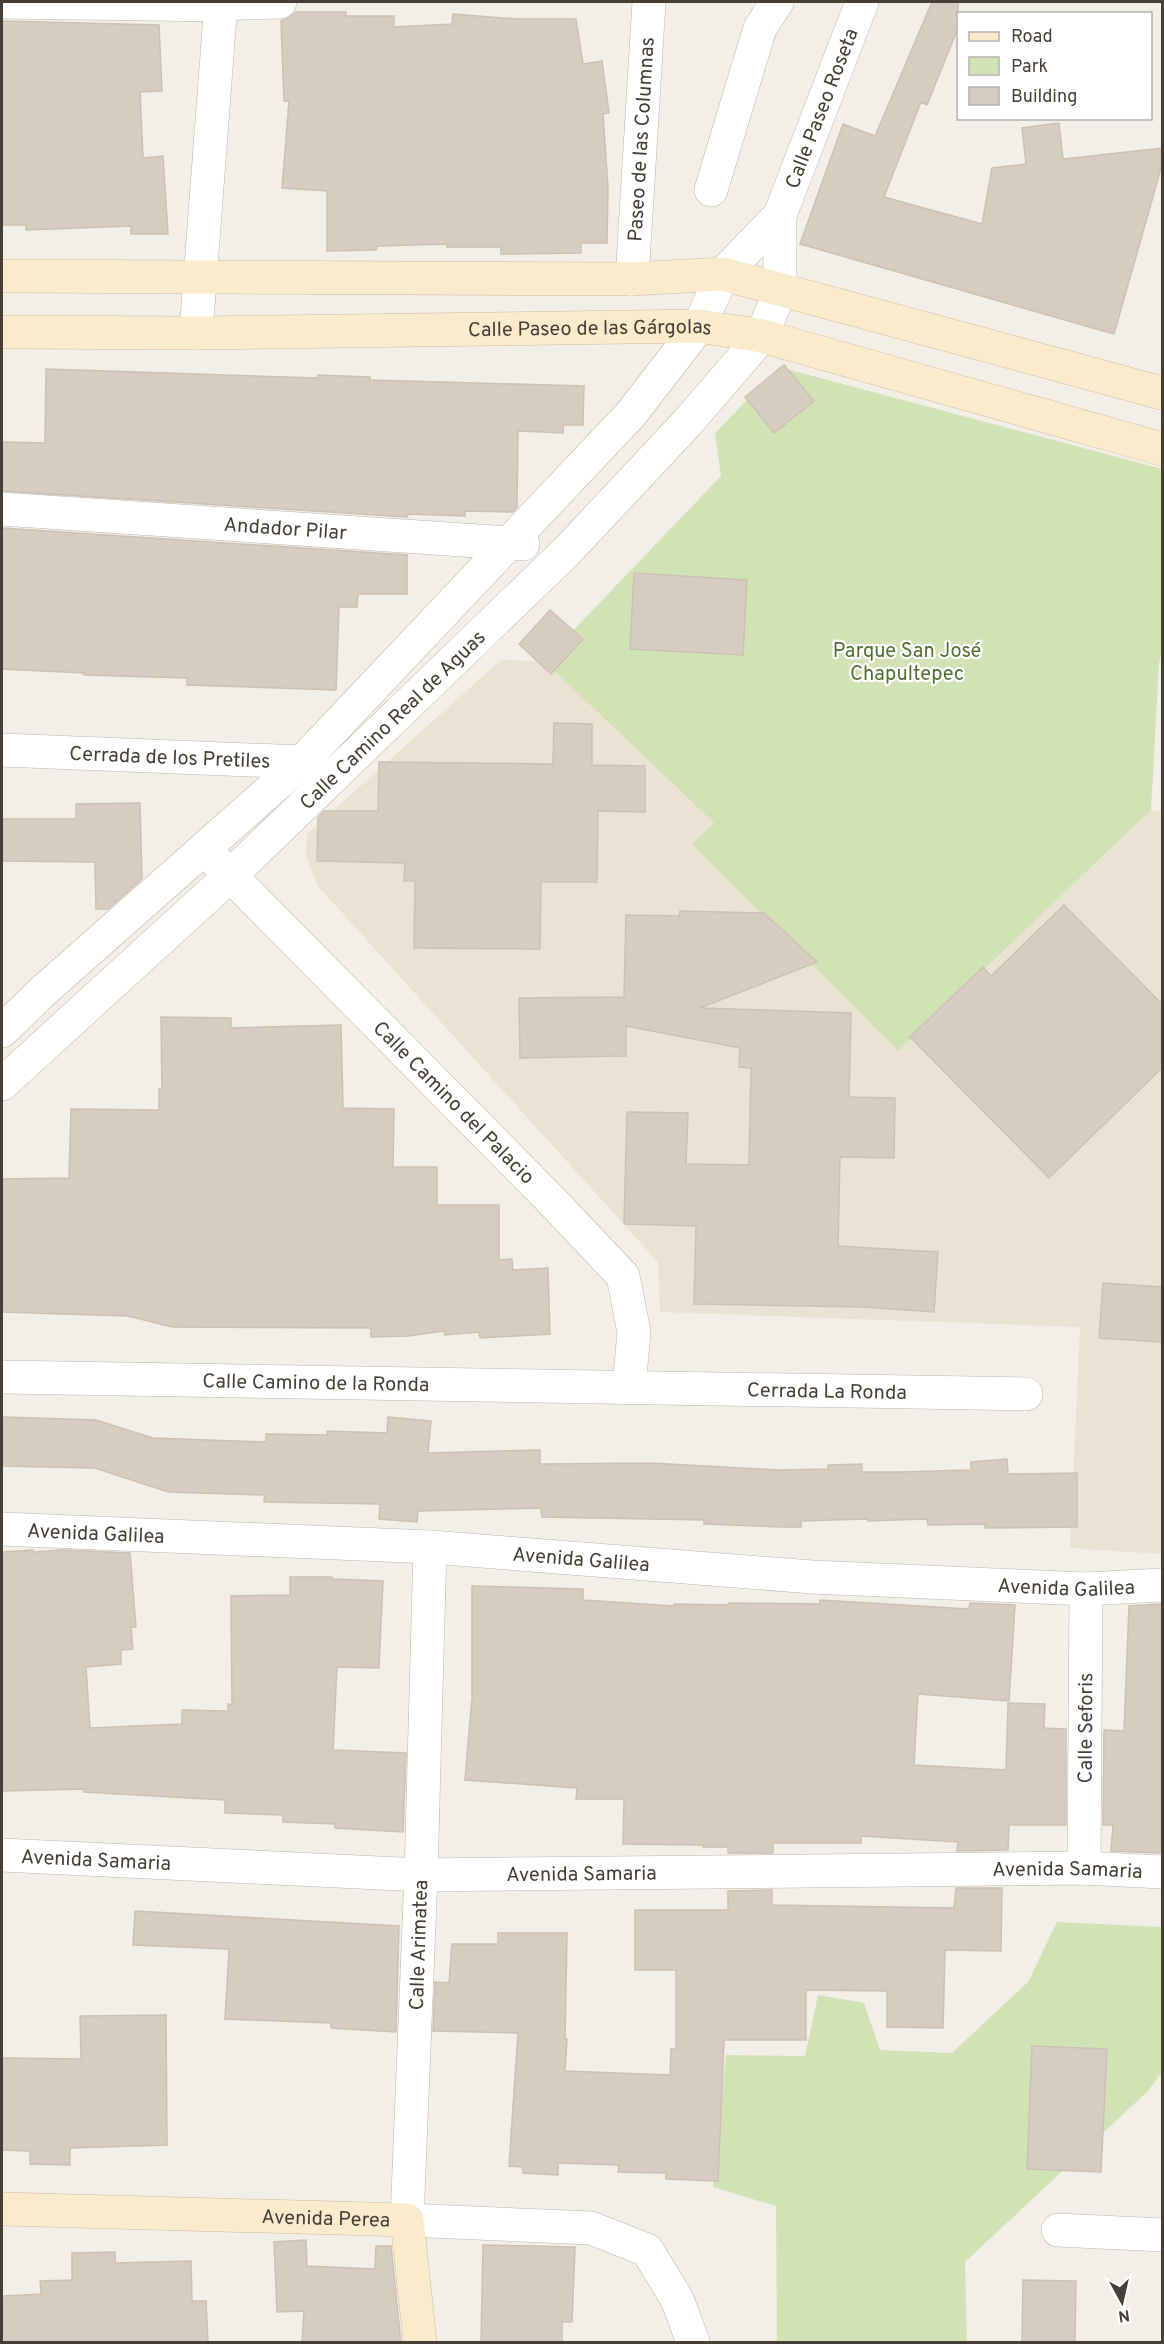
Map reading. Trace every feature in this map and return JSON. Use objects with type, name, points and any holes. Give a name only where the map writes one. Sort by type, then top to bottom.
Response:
[{"type":"street","points":[[2,2],[280,2]]},
{"type":"street","name":"Paseo de las Columnas","points":[[633,279],[649,2]]},
{"type":"street","points":[[711,190],[760,28],[777,2]]},
{"type":"street","name":"Calle Paseo Roseta","points":[[762,336],[780,290],[780,215],[862,2]]},
{"type":"street","points":[[196,333],[200,277],[234,3]]},
{"type":"street","name":"Calle Paseo Roseta","points":[[699,326],[723,274],[780,215]]},
{"type":"street","points":[[2,276],[633,279],[723,274],[1162,393]]},
{"type":"street","name":"Calle Paseo de las Gárgolas","points":[[3,336],[699,326],[762,336],[1162,449]]},
{"type":"street","name":"Calle Camino Real de Aguas","points":[[2,1030],[302,762],[631,414],[699,326]]},
{"type":"street","name":"Calle Camino Real de Aguas","points":[[2,1084],[231,875],[566,552],[687,423],[762,336]]},
{"type":"street","name":"Andador Pilar","points":[[2,509],[510,542],[566,552]]},
{"type":"street","name":"Cerrada de los Pretiles","points":[[2,750],[302,762],[337,773]]},
{"type":"street","name":"Calle Camino del Palacio","points":[[205,849],[623,1276],[634,1332],[629,1387]]},
{"type":"street","name":"Calle Camino de la Ronda","points":[[2,1377],[629,1387]]},
{"type":"street","name":"Cerrada La Ronda","points":[[629,1387],[1026,1394]]},
{"type":"street","name":"Avenida Galilea","points":[[2,1529],[430,1547],[812,1577],[1086,1589],[1162,1585]]},
{"type":"street","name":"Calle Arimatea","points":[[420,2343],[407,2220],[421,1875],[430,1547]]},
{"type":"street","name":"Calle Seforis","points":[[1084,1868],[1086,1589]]},
{"type":"street","name":"Avenida Samaria","points":[[2,1855],[421,1875],[1084,1868],[1162,1872]]},
{"type":"street","name":"Avenida Perea","points":[[2,2208],[591,2228],[647,2250],[677,2299],[693,2343]]},
{"type":"street","points":[[1058,2230],[1162,2235]]},
{"type":"shaded area","points":[[501,660],[544,661],[714,823],[693,844],[898,1051],[1151,810],[1162,812],[1162,1554],[1070,1548],[1080,1327],[660,1312],[658,1262],[317,885],[306,855],[307,834]]},
{"type":"green space","name":"Parque San José Chapultepec","points":[[779,367],[1162,469],[1162,651],[1159,664],[1151,810],[898,1051],[692,844],[714,823],[544,661],[721,476],[715,433]]},
{"type":"green space","points":[[1057,1922],[1162,1927],[1162,2072],[1148,2091],[965,2262],[967,2342],[777,2342],[776,2206],[713,2187],[726,2055],[805,2056],[818,1995],[864,2003],[880,2050],[952,2053],[1028,1982]]},
{"type":"building","points":[[932,2],[958,2],[957,30],[927,105],[921,102],[884,197],[982,224],[992,168],[1026,164],[1022,128],[1059,123],[1063,159],[1162,148],[1162,165],[1114,334],[800,244],[843,124],[875,136]]},
{"type":"building","points":[[296,12],[346,12],[346,16],[394,16],[394,27],[452,24],[453,14],[518,19],[576,19],[583,64],[602,61],[609,113],[603,114],[608,188],[607,243],[581,243],[581,253],[501,254],[501,247],[447,247],[447,244],[377,246],[376,250],[327,251],[327,191],[282,188],[289,101],[284,101],[281,21]]},
{"type":"building","points":[[2,21],[159,25],[162,91],[140,92],[143,158],[163,156],[168,234],[131,234],[131,226],[26,230],[26,225],[2,225]]},
{"type":"building","points":[[784,365],[814,401],[774,433],[745,397]]},
{"type":"building","points":[[46,369],[318,378],[318,375],[370,377],[370,380],[584,386],[583,425],[563,425],[563,433],[518,431],[517,507],[513,512],[465,511],[465,516],[408,514],[407,517],[2,491],[2,442],[45,443]]},
{"type":"building","points":[[2,528],[407,555],[407,594],[358,594],[357,607],[339,607],[336,690],[187,685],[187,678],[84,675],[84,673],[2,669]]},
{"type":"building","points":[[634,573],[747,580],[743,655],[630,649]]},
{"type":"building","points":[[550,610],[583,639],[551,674],[519,644]]},
{"type":"building","points":[[554,723],[592,724],[592,765],[645,766],[645,812],[598,811],[597,882],[541,882],[540,949],[414,948],[415,881],[404,881],[405,863],[317,861],[318,817],[324,811],[378,811],[379,762],[553,764]]},
{"type":"building","points":[[140,803],[142,879],[108,909],[96,909],[95,862],[2,861],[2,819],[76,819],[76,804]]},
{"type":"building","points":[[1064,905],[1162,1004],[1162,1068],[1049,1178],[910,1037],[983,967],[991,976]]},
{"type":"building","points":[[680,911],[764,913],[817,962],[700,1008],[851,1013],[849,1097],[895,1098],[894,1158],[840,1157],[838,1246],[938,1252],[934,1312],[865,1307],[694,1304],[696,1226],[624,1224],[627,1112],[688,1113],[686,1164],[749,1165],[751,1068],[739,1067],[740,1048],[626,1026],[626,1056],[520,1058],[519,998],[624,997],[626,915],[679,916]]},
{"type":"building","points":[[161,1017],[231,1018],[231,1028],[341,1025],[343,1108],[394,1109],[393,1167],[437,1167],[437,1205],[499,1205],[499,1260],[512,1259],[513,1270],[548,1268],[550,1334],[480,1338],[479,1332],[445,1335],[444,1331],[408,1336],[371,1337],[371,1328],[172,1327],[128,1316],[2,1312],[2,1179],[69,1178],[71,1109],[159,1110],[159,1089],[162,1089]]},
{"type":"building","points":[[1103,1283],[1162,1287],[1162,1342],[1099,1338]]},
{"type":"building","points":[[2,1417],[96,1420],[153,1438],[266,1442],[266,1434],[327,1435],[327,1431],[387,1433],[388,1417],[431,1421],[428,1453],[540,1450],[540,1464],[651,1463],[780,1470],[828,1469],[828,1465],[862,1464],[862,1472],[898,1472],[971,1470],[971,1462],[1007,1459],[1008,1474],[1077,1473],[1077,1527],[985,1528],[985,1524],[928,1525],[927,1519],[868,1521],[868,1519],[801,1521],[801,1527],[781,1527],[704,1524],[704,1520],[542,1517],[541,1508],[418,1511],[417,1522],[379,1519],[380,1504],[264,1502],[265,1495],[168,1492],[95,1468],[2,1466]]},
{"type":"building","points":[[33,1550],[33,1552],[63,1550],[130,1553],[136,1627],[131,1627],[133,1649],[121,1650],[121,1664],[86,1667],[90,1728],[182,1724],[182,1710],[228,1711],[228,1704],[232,1705],[231,1596],[290,1595],[290,1577],[332,1577],[332,1579],[383,1581],[379,1668],[337,1667],[333,1750],[406,1753],[403,1832],[335,1828],[335,1824],[283,1822],[283,1815],[225,1813],[225,1800],[84,1792],[84,1789],[2,1791],[2,1552]]},
{"type":"building","points":[[472,1586],[583,1589],[583,1600],[674,1606],[674,1604],[729,1605],[729,1603],[820,1604],[820,1600],[969,1609],[970,1603],[1015,1605],[1009,1701],[918,1694],[914,1765],[1006,1770],[1008,1703],[1045,1704],[1044,1728],[1066,1729],[1066,1825],[1009,1825],[1008,1850],[957,1851],[958,1842],[861,1836],[861,1843],[773,1843],[773,1853],[728,1853],[728,1847],[703,1847],[703,1845],[623,1844],[624,1799],[576,1799],[577,1788],[465,1780],[472,1698]]},
{"type":"building","points":[[1162,1604],[1162,1853],[1111,1851],[1113,1825],[1103,1825],[1104,1730],[1124,1731],[1129,1606]]},
{"type":"building","points":[[956,1888],[1002,1888],[1001,1951],[945,1950],[943,2028],[887,2027],[887,1991],[806,1990],[806,2040],[724,2040],[718,2181],[666,2179],[666,2173],[618,2172],[619,2165],[558,2163],[558,2175],[523,2173],[523,2167],[509,2166],[518,2033],[433,2031],[435,1982],[449,1983],[452,1944],[498,1944],[498,1933],[567,1933],[565,2071],[670,2075],[671,2049],[676,2049],[676,1970],[635,1970],[635,1910],[728,1910],[728,1891],[772,1890],[772,1905],[954,1908]]},
{"type":"building","points":[[135,1911],[399,1926],[396,2032],[331,2028],[331,2023],[225,2019],[229,1949],[133,1945]]},
{"type":"building","points":[[166,2015],[167,2145],[70,2148],[70,2165],[30,2164],[30,2151],[2,2150],[2,2058],[81,2059],[80,2016]]},
{"type":"building","points":[[1032,2046],[1107,2049],[1101,2172],[1027,2169]]},
{"type":"building","points":[[306,2240],[307,2266],[375,2269],[376,2246],[391,2246],[401,2343],[302,2343],[304,2311],[277,2312],[274,2242]]},
{"type":"building","points":[[483,2245],[575,2247],[572,2322],[562,2322],[562,2343],[481,2343]]},
{"type":"building","points":[[115,2252],[115,2263],[191,2261],[192,2301],[206,2301],[208,2343],[2,2343],[2,2296],[41,2294],[40,2281],[72,2280],[72,2253]]},
{"type":"building","points":[[1023,2280],[1076,2281],[1075,2343],[1022,2343]]}]
